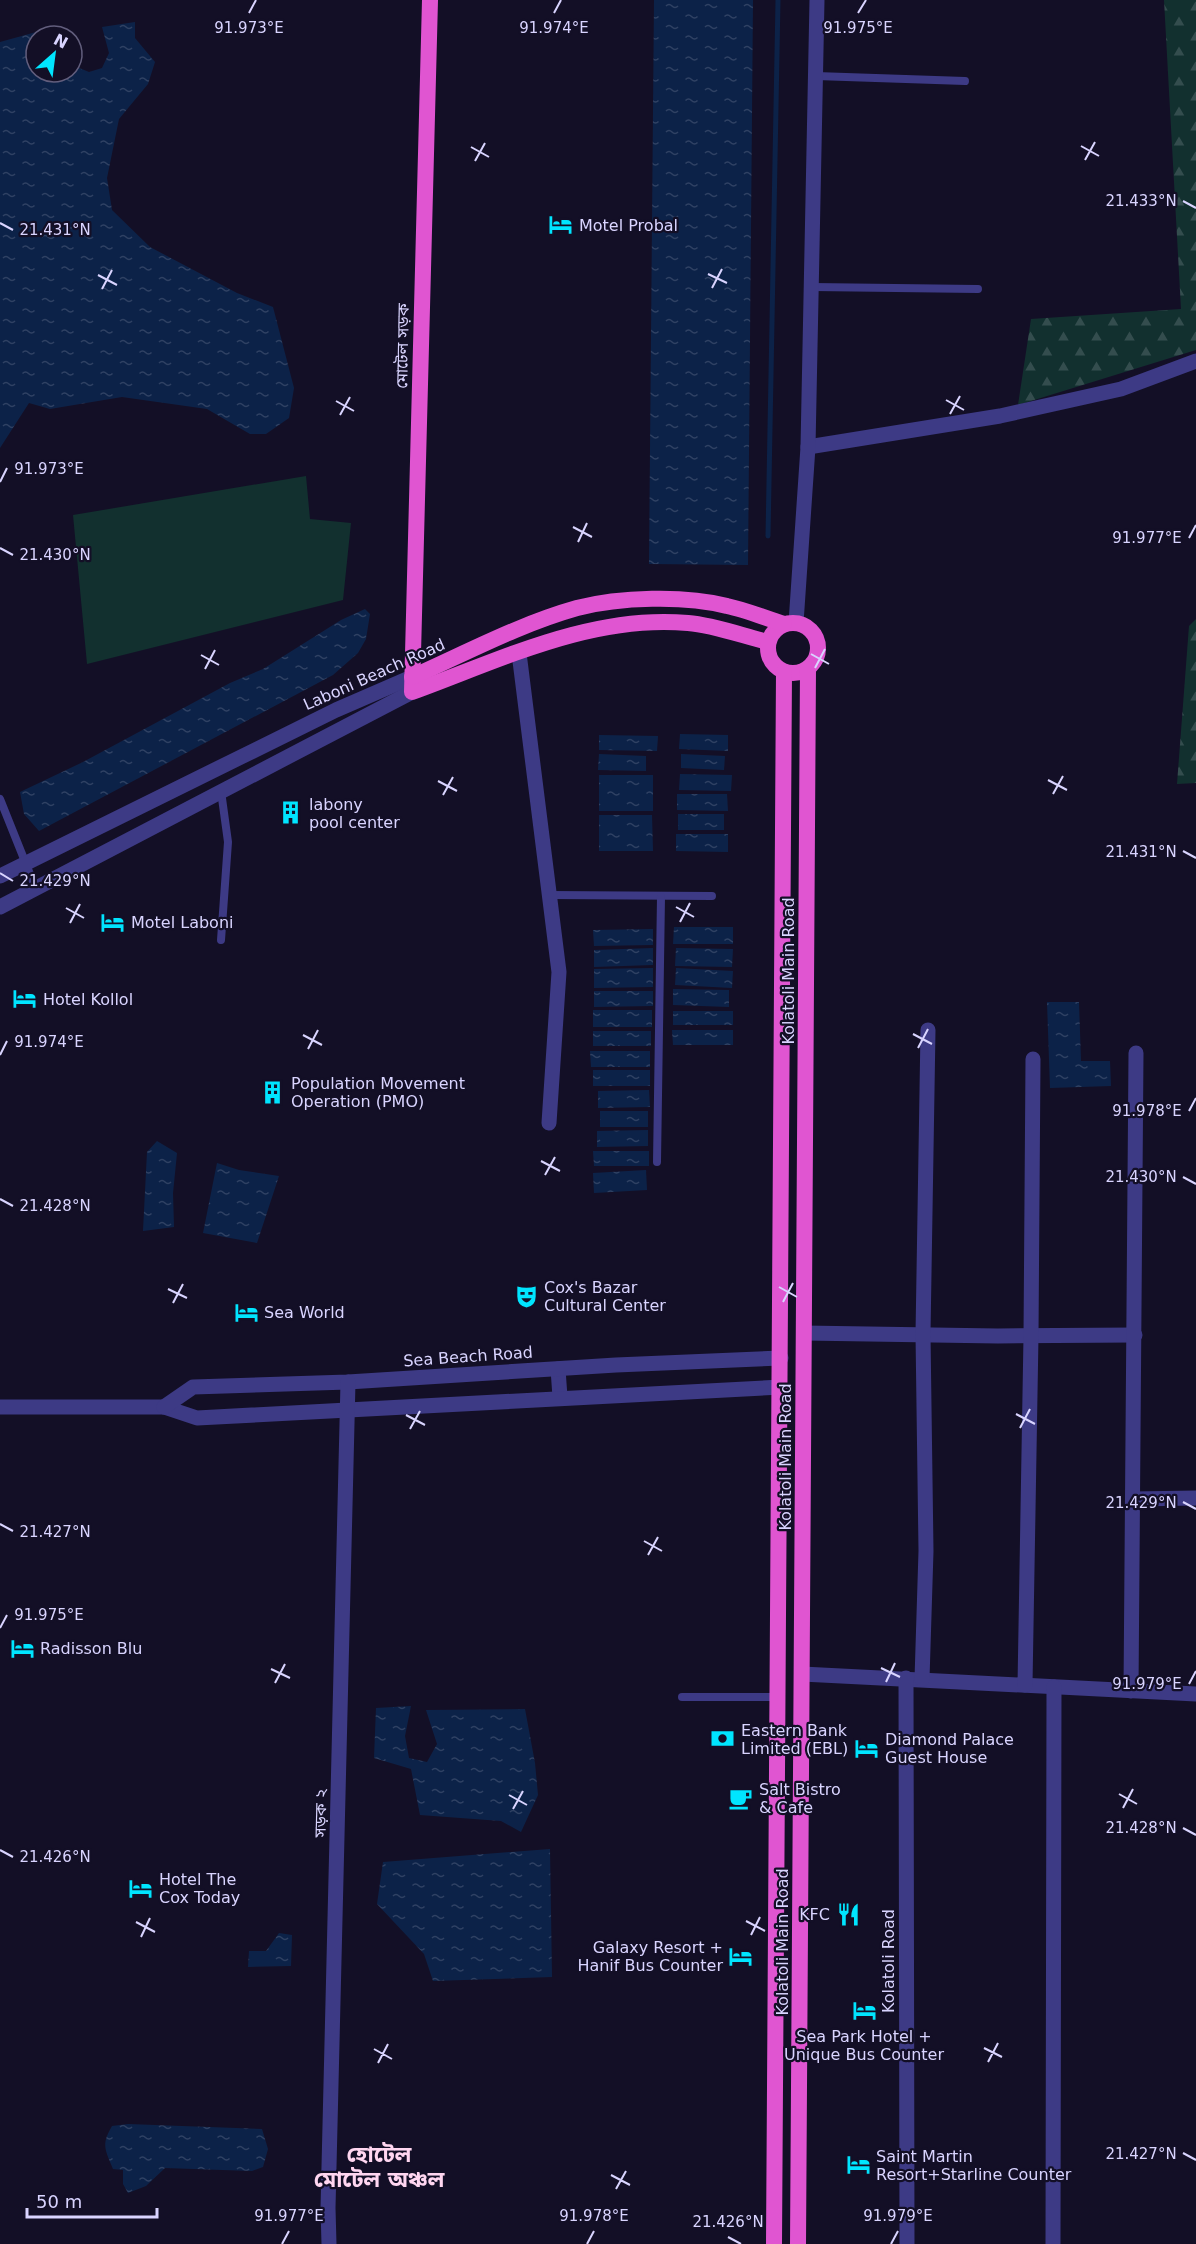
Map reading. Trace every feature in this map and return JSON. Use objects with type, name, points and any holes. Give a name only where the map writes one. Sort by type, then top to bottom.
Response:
[{"type":"highway","name":"মোটেল সড়ক","points":[[412,685],[430,0]]},
{"type":"highway","name":"Laboni Beach Road","points":[[412,685],[512,632],[578,608],[638,599],[682,600],[727,605],[790,624]]},
{"type":"highway","name":"Laboni Beach Road","points":[[412,685],[586,630],[642,623],[689,623],[768,642]]},
{"type":"highway","points":[[790,624],[808,627],[816,636],[819,648],[816,660],[808,669],[797,674],[784,672],[774,666],[769,655],[768,642],[774,632],[790,624]]},
{"type":"highway","name":"Kolatoli Main Road","points":[[798,2244],[808,669]]},
{"type":"highway","name":"Kolatoli Main Road","points":[[774,2244],[784,672]]},
{"type":"highway","points":[[783,921],[806,921]]},
{"type":"street","points":[[790,624],[808,447],[817,0]]},
{"type":"street","points":[[808,447],[1000,416],[1121,390],[1196,361]]},
{"type":"street","points":[[519,653],[559,972],[549,1123]]},
{"type":"street","name":"Laboni Beach Road","points":[[0,907],[220,791],[412,685]]},
{"type":"street","name":"Laboni Beach Road","points":[[0,876],[336,710],[412,685]]},
{"type":"street","points":[[922,1679],[926,1551],[923,1334],[928,1030]]},
{"type":"street","points":[[1131,1691],[1136,1053]]},
{"type":"street","points":[[1025,1685],[1033,1059]]},
{"type":"street","points":[[804,1333],[1135,1335]]},
{"type":"street","name":"Sea Beach Road","points":[[164,1407],[193,1387],[348,1382],[781,1358]]},
{"type":"street","points":[[558,1369],[560,1398]]},
{"type":"street","name":"সড়ক ২","points":[[329,2244],[348,1382]]},
{"type":"street","points":[[0,1407],[164,1407],[197,1418],[781,1387]]},
{"type":"street","points":[[1133,1499],[1196,1498]]},
{"type":"street","points":[[802,1674],[1196,1694]]},
{"type":"street","name":"Kolatoli Road","points":[[906,1678],[907,2244]]},
{"type":"street","points":[[1053,2244],[1054,1687]]},
{"type":"lane","points":[[816,76],[965,81]]},
{"type":"lane","points":[[812,287],[978,289]]},
{"type":"lane","points":[[220,791],[228,842],[221,940]]},
{"type":"lane","points":[[0,799],[36,889]]},
{"type":"lane","points":[[549,895],[712,896]]},
{"type":"lane","points":[[657,1162],[661,897]]},
{"type":"lane","points":[[682,1697],[777,1697]]},
{"type":"green space","points":[[1164,0],[1196,0],[1196,350],[1018,405],[1031,319],[1181,309]]},
{"type":"green space","points":[[306,476],[310,519],[351,523],[343,600],[87,664],[73,515]]},
{"type":"green space","points":[[1196,619],[1196,783],[1177,784],[1189,626]]},
{"type":"water","points":[[654,0],[753,0],[748,565],[649,564]]},
{"type":"water","points":[[135,22],[135,38],[155,62],[148,84],[119,119],[107,178],[112,210],[150,247],[237,293],[273,307],[294,388],[289,418],[266,434],[250,434],[207,409],[122,397],[50,409],[29,403],[0,448],[0,42],[24,35],[24,84],[84,84],[84,70],[89,72],[102,68],[109,53],[102,27]]},
{"type":"water","points":[[365,609],[370,614],[366,639],[358,653],[333,675],[39,831],[24,814],[20,792],[83,762],[230,683],[263,669],[341,620]]},
{"type":"water","points":[[680,734],[728,735],[728,751],[679,749]]},
{"type":"water","points":[[599,735],[658,736],[657,751],[599,750]]},
{"type":"water","points":[[599,754],[646,756],[646,771],[598,770]]},
{"type":"water","points":[[681,754],[725,756],[724,770],[681,768]]},
{"type":"water","points":[[680,774],[732,775],[731,791],[679,790]]},
{"type":"water","points":[[599,775],[653,775],[653,811],[599,811]]},
{"type":"water","points":[[677,794],[727,794],[728,811],[677,810]]},
{"type":"water","points":[[678,814],[724,814],[724,830],[678,830]]},
{"type":"water","points":[[599,815],[652,815],[653,851],[599,851]]},
{"type":"water","points":[[676,834],[728,834],[728,852],[676,851]]},
{"type":"water","points":[[674,927],[733,927],[733,944],[673,944]]},
{"type":"water","points":[[653,929],[653,945],[594,946],[593,930]]},
{"type":"water","points":[[653,948],[653,965],[594,967],[594,950]]},
{"type":"water","points":[[676,948],[733,949],[732,967],[675,966]]},
{"type":"water","points":[[653,968],[653,987],[594,988],[594,969]]},
{"type":"water","points":[[676,968],[733,971],[732,988],[675,985]]},
{"type":"water","points":[[673,989],[729,990],[729,1007],[673,1005]]},
{"type":"water","points":[[594,991],[653,991],[653,1006],[594,1007]]},
{"type":"water","points":[[1047,1002],[1079,1002],[1081,1061],[1110,1061],[1111,1086],[1050,1088]]},
{"type":"water","points":[[593,1010],[652,1010],[652,1027],[593,1027]]},
{"type":"water","points":[[673,1011],[733,1011],[733,1025],[673,1025]]},
{"type":"water","points":[[672,1030],[733,1030],[733,1045],[673,1045]]},
{"type":"water","points":[[593,1031],[651,1031],[651,1046],[593,1046]]},
{"type":"water","points":[[590,1051],[650,1051],[650,1067],[591,1067]]},
{"type":"water","points":[[593,1070],[650,1070],[650,1086],[593,1086]]},
{"type":"water","points":[[649,1090],[650,1107],[598,1108],[598,1091]]},
{"type":"water","points":[[600,1111],[648,1111],[648,1127],[600,1127]]},
{"type":"water","points":[[648,1130],[648,1146],[597,1147],[597,1131]]},
{"type":"water","points":[[157,1141],[177,1153],[173,1193],[174,1227],[143,1231],[147,1152]]},
{"type":"water","points":[[593,1151],[649,1151],[649,1166],[594,1166]]},
{"type":"water","points":[[217,1163],[239,1170],[279,1176],[257,1243],[203,1233]]},
{"type":"water","points":[[646,1170],[647,1190],[594,1193],[593,1173]]},
{"type":"water","points":[[411,1706],[405,1736],[409,1758],[427,1762],[437,1744],[426,1710],[525,1709],[535,1763],[538,1795],[521,1832],[501,1821],[420,1815],[411,1769],[374,1758],[376,1708]]},
{"type":"water","points":[[550,1849],[552,1977],[433,1981],[424,1954],[377,1904],[383,1862]]},
{"type":"water","points":[[279,1933],[292,1935],[291,1966],[248,1967],[249,1951],[266,1951]]},
{"type":"water","points":[[128,2124],[262,2129],[268,2149],[263,2167],[252,2171],[165,2168],[146,2186],[128,2193],[123,2184],[123,2170],[113,2169],[105,2143],[112,2126]]},
{"type":"waterway","points":[[768,536],[778,0]]},
{"type":"place","name":"Motel Probal","points":[[561,225]]},
{"type":"place","name":"labony pool center","points":[[291,813]]},
{"type":"place","name":"Motel Laboni","points":[[113,922]]},
{"type":"place","name":"Hotel Kollol","points":[[25,999]]},
{"type":"place","name":"Population Movement Operation (PMO)","points":[[273,1092]]},
{"type":"place","name":"Cox's Bazar Cultural Center","points":[[526,1296]]},
{"type":"place","name":"Sea World","points":[[246,1312]]},
{"type":"place","name":"Radisson Blu","points":[[22,1648]]},
{"type":"place","name":"Eastern Bank Limited (EBL)","points":[[723,1739]]},
{"type":"place","name":"Diamond Palace Guest House","points":[[867,1748]]},
{"type":"place","name":"Salt Bistro & Cafe","points":[[741,1798]]},
{"type":"place","name":"Hotel The Cox Today","points":[[141,1888]]},
{"type":"place","name":"KFC","points":[[848,1914]]},
{"type":"place","name":"Galaxy Resort + Hanif Bus Counter","points":[[741,1956]]},
{"type":"place","name":"Sea Park Hotel + Unique Bus Counter","points":[[864,2011]]},
{"type":"place","name":"Saint Martin Resort+Starline Counter","points":[[858,2165]]},
{"type":"district","name":"হোটেল মোটেল অঞ্চল","points":[[379,2166]]}]
